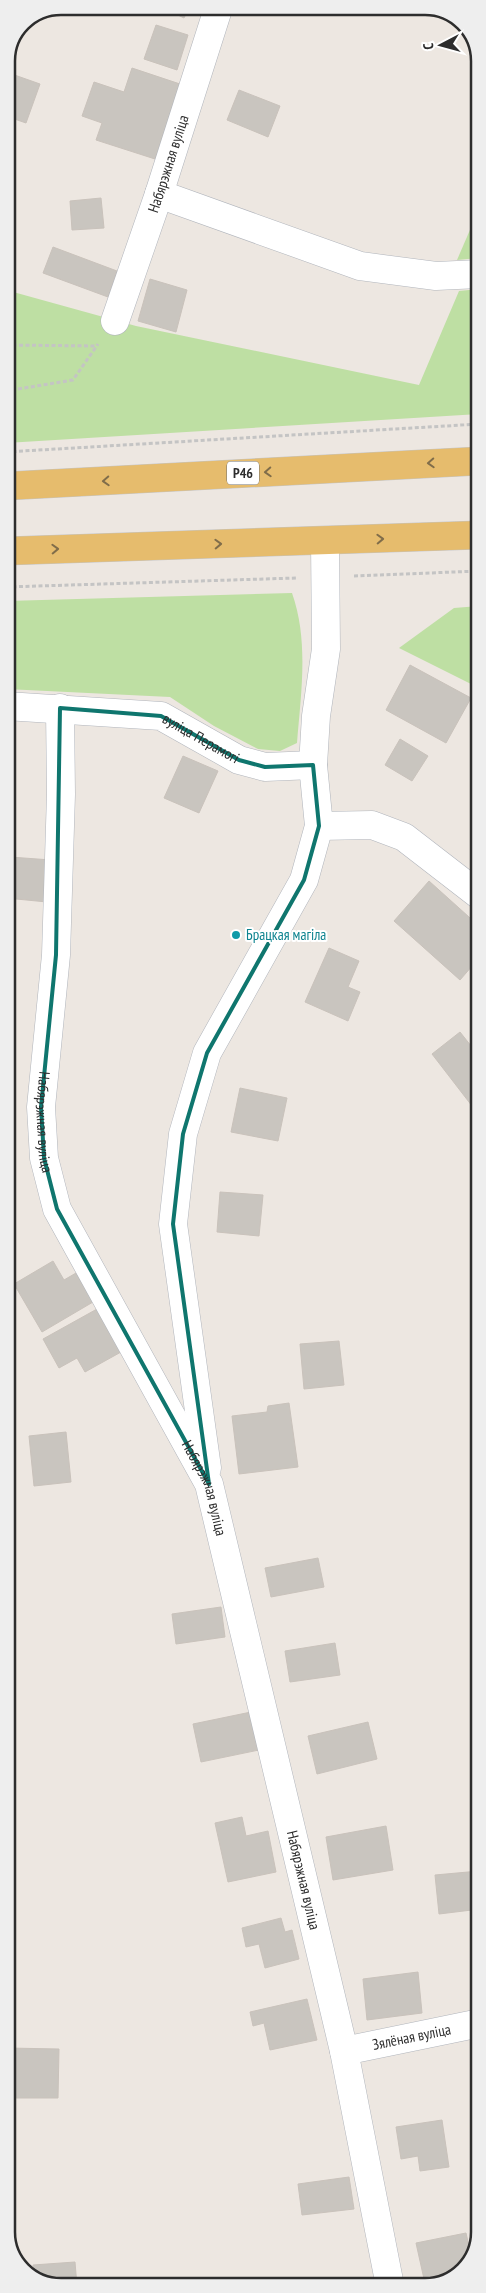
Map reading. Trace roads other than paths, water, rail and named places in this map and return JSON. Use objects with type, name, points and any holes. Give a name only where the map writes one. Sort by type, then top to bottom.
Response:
[{"type":"main road","name":"Р46","points":[[15,486],[471,461]]},
{"type":"main road","points":[[15,551],[471,535]]},
{"type":"street","name":"Набярэжная вуліца","points":[[115,321],[159,194],[216,15]]},
{"type":"street","points":[[159,194],[360,266],[436,276],[471,274]]},
{"type":"street","points":[[209,1484],[173,1224],[183,1134],[207,1053],[304,880],[318,826],[313,765],[316,716],[326,649],[327,577],[325,541]]},
{"type":"street","name":"вуліца Перамогі","points":[[15,706],[161,716],[239,760],[265,767],[313,765]]},
{"type":"street","name":"Набярэжная вуліца","points":[[60,708],[61,794],[57,946],[41,1107],[44,1158],[57,1209],[209,1484],[344,2051],[388,2278]]},
{"type":"street","points":[[318,826],[372,825],[404,838],[471,889]]},
{"type":"street","name":"Зялёная вуліца","points":[[344,2051],[471,2025]]},
{"type":"place","name":"Брацкая магіла","points":[[236,935]]}]
